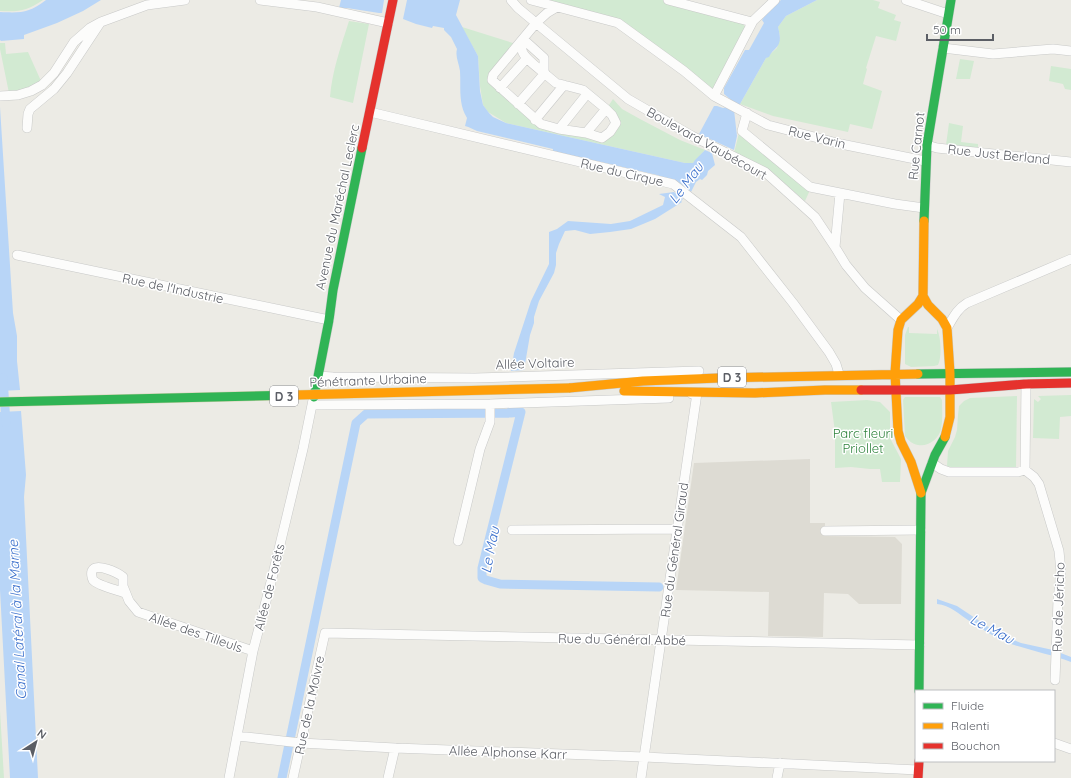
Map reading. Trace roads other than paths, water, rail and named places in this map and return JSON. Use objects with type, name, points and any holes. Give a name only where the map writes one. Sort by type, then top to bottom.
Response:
[{"type":"main road","name":"Avenue du Maréchal Leclerc","points":[[313,401],[329,320],[334,283],[393,0]]},
{"type":"main road","name":"Rue Carnot","points":[[923,296],[926,145],[951,0]]},
{"type":"main road","points":[[919,690],[922,493],[932,463],[946,435],[950,412],[950,373],[947,328],[942,320],[928,305],[923,296],[918,304],[904,318],[898,330],[896,339],[895,373],[898,431],[922,493]]},
{"type":"main road","points":[[904,318],[921,312],[942,320]]},
{"type":"main road","name":"D 3","points":[[895,373],[1071,372]]},
{"type":"main road","name":"Allée Voltaire","points":[[569,388],[667,380],[751,376],[895,373]]},
{"type":"main road","name":"D 3","points":[[895,390],[950,390],[1026,384],[1071,383]]},
{"type":"main road","name":"Allée Voltaire","points":[[569,388],[610,391],[697,393],[895,390]]},
{"type":"main road","name":"Pénétrante Urbaine","points":[[0,402],[569,388]]},
{"type":"main road","points":[[911,462],[922,460],[932,463]]},
{"type":"street","points":[[0,96],[18,95],[31,92],[42,85],[54,73],[74,42],[90,28],[101,22],[147,5],[185,0]]},
{"type":"street","points":[[260,0],[317,8],[388,23]]},
{"type":"street","name":"Boulevard Vaubécourt","points":[[511,0],[518,8],[628,99],[701,140],[765,172],[815,217],[846,265],[865,288],[890,312],[904,318]]},
{"type":"street","points":[[531,0],[618,23],[684,71],[714,96],[752,22],[775,0]]},
{"type":"street","points":[[668,0],[752,22]]},
{"type":"street","points":[[906,0],[948,14]]},
{"type":"street","points":[[536,23],[542,12],[544,3]]},
{"type":"street","points":[[523,39],[521,48],[522,52],[544,73],[556,83],[583,90],[612,115],[616,123],[610,132],[602,138],[586,133],[559,129],[541,124],[492,80],[493,75],[536,23],[547,13],[557,7]]},
{"type":"street","points":[[27,128],[30,109],[54,89],[68,74],[101,22]]},
{"type":"street","points":[[518,104],[544,73],[544,58],[523,39]]},
{"type":"street","points":[[943,48],[993,54],[1053,48],[1071,51]]},
{"type":"street","points":[[512,53],[520,54],[526,57]]},
{"type":"street","points":[[500,88],[526,57]]},
{"type":"street","points":[[535,120],[564,86]]},
{"type":"street","points":[[559,129],[587,94]]},
{"type":"street","name":"Rue Varin","points":[[714,96],[768,125],[841,144],[925,162]]},
{"type":"street","points":[[586,133],[606,109]]},
{"type":"street","name":"Rue du Cirque","points":[[370,112],[673,184],[741,237],[793,302],[829,352],[836,364],[839,374]]},
{"type":"street","points":[[747,113],[742,131],[810,187],[895,204],[924,208]]},
{"type":"street","name":"Rue Just Berland","points":[[926,145],[937,148],[1071,162]]},
{"type":"street","points":[[835,246],[840,193]]},
{"type":"street","name":"Rue de l'Industrie","points":[[17,255],[329,320]]},
{"type":"street","points":[[947,328],[955,313],[967,303],[1071,259]]},
{"type":"street","name":"Allée Voltaire","points":[[318,376],[341,378],[475,378],[726,370],[741,371],[751,376]]},
{"type":"street","points":[[932,463],[940,469],[949,472],[1018,472],[1025,470],[1026,384]]},
{"type":"street","name":"Allée Voltaire","points":[[313,401],[490,406],[669,398],[697,393]]},
{"type":"street","name":"Rue du Général Giraud","points":[[641,778],[697,393]]},
{"type":"street","name":"Allée de Forêts","points":[[229,778],[253,651],[272,578],[313,401]]},
{"type":"street","points":[[458,541],[480,449],[490,422],[490,406]]},
{"type":"street","name":"Rue de Jéricho","points":[[1025,470],[1034,477],[1039,484],[1059,551],[1061,572],[1058,600],[1055,680]]},
{"type":"street","points":[[512,530],[677,530]]},
{"type":"street","points":[[825,531],[921,530]]},
{"type":"street","name":"Allée des Tilleuls","points":[[125,593],[129,601],[138,612],[253,651]]},
{"type":"street","name":"Rue du Général Abbé","points":[[325,633],[920,646]]},
{"type":"street","name":"Rue de la Moivre","points":[[293,778],[325,633]]},
{"type":"street","name":"Allée Alphonse Karr","points":[[237,736],[300,743],[395,748],[644,757],[919,770]]},
{"type":"street","points":[[1055,743],[1071,748]]},
{"type":"street","points":[[388,778],[395,748]]},
{"type":"street","points":[[777,778],[780,763]]},
{"type":"water","points":[[46,0],[101,0],[83,11],[57,23],[24,35],[24,39],[0,40],[0,12],[30,10]]},
{"type":"water","points":[[341,0],[384,0],[382,13],[339,8]]},
{"type":"water","points":[[407,0],[460,0],[456,15],[478,56],[480,91],[483,105],[493,117],[506,123],[685,163],[693,163],[705,150],[712,153],[715,165],[708,171],[707,175],[702,180],[700,179],[696,182],[691,192],[681,184],[657,175],[553,151],[553,149],[477,131],[465,126],[467,118],[461,101],[460,71],[457,49],[451,37],[444,30],[444,28],[433,26],[432,28],[403,19]]},
{"type":"water","points":[[781,0],[817,0],[786,16],[778,27],[780,36],[779,44],[769,57],[766,58],[740,104],[737,105],[724,94],[724,88],[745,50],[749,50],[764,23],[762,20],[770,9]]},
{"type":"water","points":[[714,106],[723,108],[727,107],[734,110],[737,136],[734,150],[699,134]]},
{"type":"water","points":[[0,107],[13,313],[17,336],[17,361],[20,390],[0,391]]},
{"type":"water","points":[[674,192],[683,199],[681,201],[682,202],[655,219],[631,229],[590,234],[575,230],[565,231],[556,253],[554,273],[539,301],[534,317],[524,370],[511,371],[514,353],[531,301],[549,264],[549,232],[557,229],[568,221],[611,224],[630,221],[663,205],[665,197],[659,194]]},
{"type":"water","points":[[21,411],[26,475],[24,497],[38,778],[10,778],[0,590],[0,412]]},
{"type":"water","points":[[937,599],[957,606],[1002,635],[1021,643],[1053,650],[1071,657],[1071,662],[1002,640],[951,608],[937,604]]},
{"type":"waterway","name":"Canal Latéral à la Marne","points":[[3,378],[6,423]]},
{"type":"waterway","name":"Le Mau","points":[[512,408],[511,413],[521,412],[482,568],[482,578],[500,584],[659,587]]},
{"type":"waterway","points":[[282,778],[356,423],[366,414],[511,413]]},
{"type":"park label","name":"Parc fleuri Priollet","points":[[863,440]]}]
